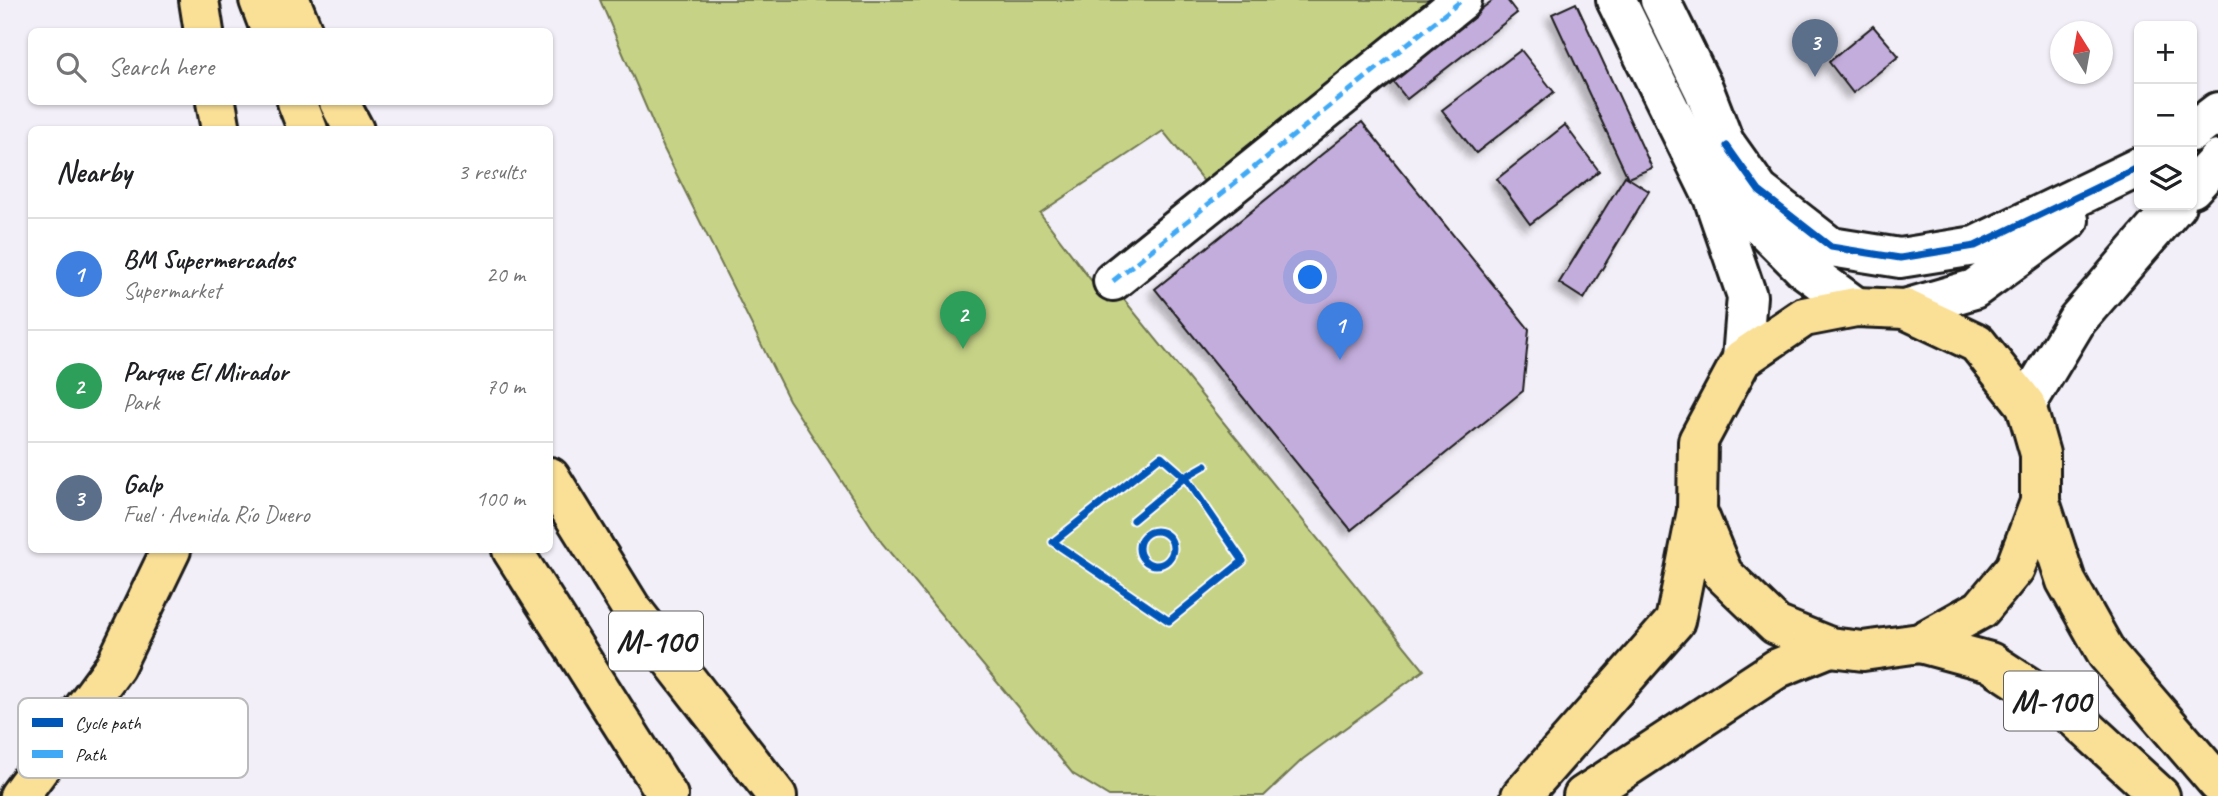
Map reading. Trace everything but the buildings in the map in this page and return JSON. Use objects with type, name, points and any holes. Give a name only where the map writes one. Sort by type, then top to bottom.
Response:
[{"type":"main road","points":[[199,0],[203,28]]},
{"type":"main road","points":[[259,0],[270,28]]},
{"type":"main road","points":[[290,0],[301,28]]},
{"type":"main road","points":[[217,105],[220,126]]},
{"type":"main road","points":[[298,105],[306,126]]},
{"type":"main road","points":[[341,105],[352,126]]},
{"type":"main road","points":[[1521,796],[1675,621],[1697,511],[1698,441],[1742,359],[1804,317],[1856,307],[1905,309],[1977,343],[2025,405],[2040,454],[2040,502],[2066,581],[2107,654],[2218,783]]},
{"type":"main road","name":"M-100","points":[[553,482],[631,608],[776,796]]},
{"type":"main road","points":[[1697,511],[1723,574],[1776,625],[1830,647],[1864,651],[1920,643],[1981,609],[2015,568],[2040,502]]},
{"type":"main road","points":[[91,698],[115,666],[170,553]]},
{"type":"main road","name":"M-100","points":[[514,553],[668,796]]},
{"type":"main road","name":"M-100","points":[[1920,643],[1990,662],[2001,669],[2073,716],[2160,796]]},
{"type":"main road","points":[[1583,796],[1778,668],[1830,647]]},
{"type":"main road","points":[[19,796],[32,778]]},
{"type":"street","points":[[1113,281],[1462,0]]},
{"type":"street","points":[[1616,0],[1713,197],[1747,296],[1742,359]]},
{"type":"street","points":[[1668,3],[1754,219],[1804,269],[1856,307]]},
{"type":"street","points":[[2197,127],[2218,112]]},
{"type":"street","points":[[1727,146],[1759,191],[1831,247],[1900,258],[1975,246],[2134,170]]},
{"type":"street","points":[[2197,183],[2218,160]]},
{"type":"street","points":[[1905,309],[1974,289],[2134,172]]},
{"type":"street","points":[[2025,405],[2077,320],[2172,210]]},
{"type":"green space","points":[[600,0],[1434,0],[1206,184],[1163,131],[1040,213],[1094,284],[1105,276],[1424,670],[1303,759],[1264,796],[1109,796],[1073,774],[882,543],[789,400],[664,149]]},
{"type":"marked path","points":[[1113,281],[1462,0]]},
{"type":"cycle path","points":[[1727,146],[1759,191],[1831,247],[1900,258],[1975,246],[2134,169]]},
{"type":"cycle path","points":[[1133,520],[1185,477],[1243,561],[1169,621],[1053,542],[1161,456],[1185,477],[1206,465]]},
{"type":"cycle path","points":[[1156,531],[1168,536],[1173,548],[1168,560],[1156,565],[1144,560],[1139,548],[1144,536],[1156,531]]},
{"type":"place","name":"Galp","points":[[1815,77]]},
{"type":"place","name":"Parque El Mirador","points":[[963,349]]},
{"type":"place","name":"BM Supermercados","points":[[1340,360]]}]
